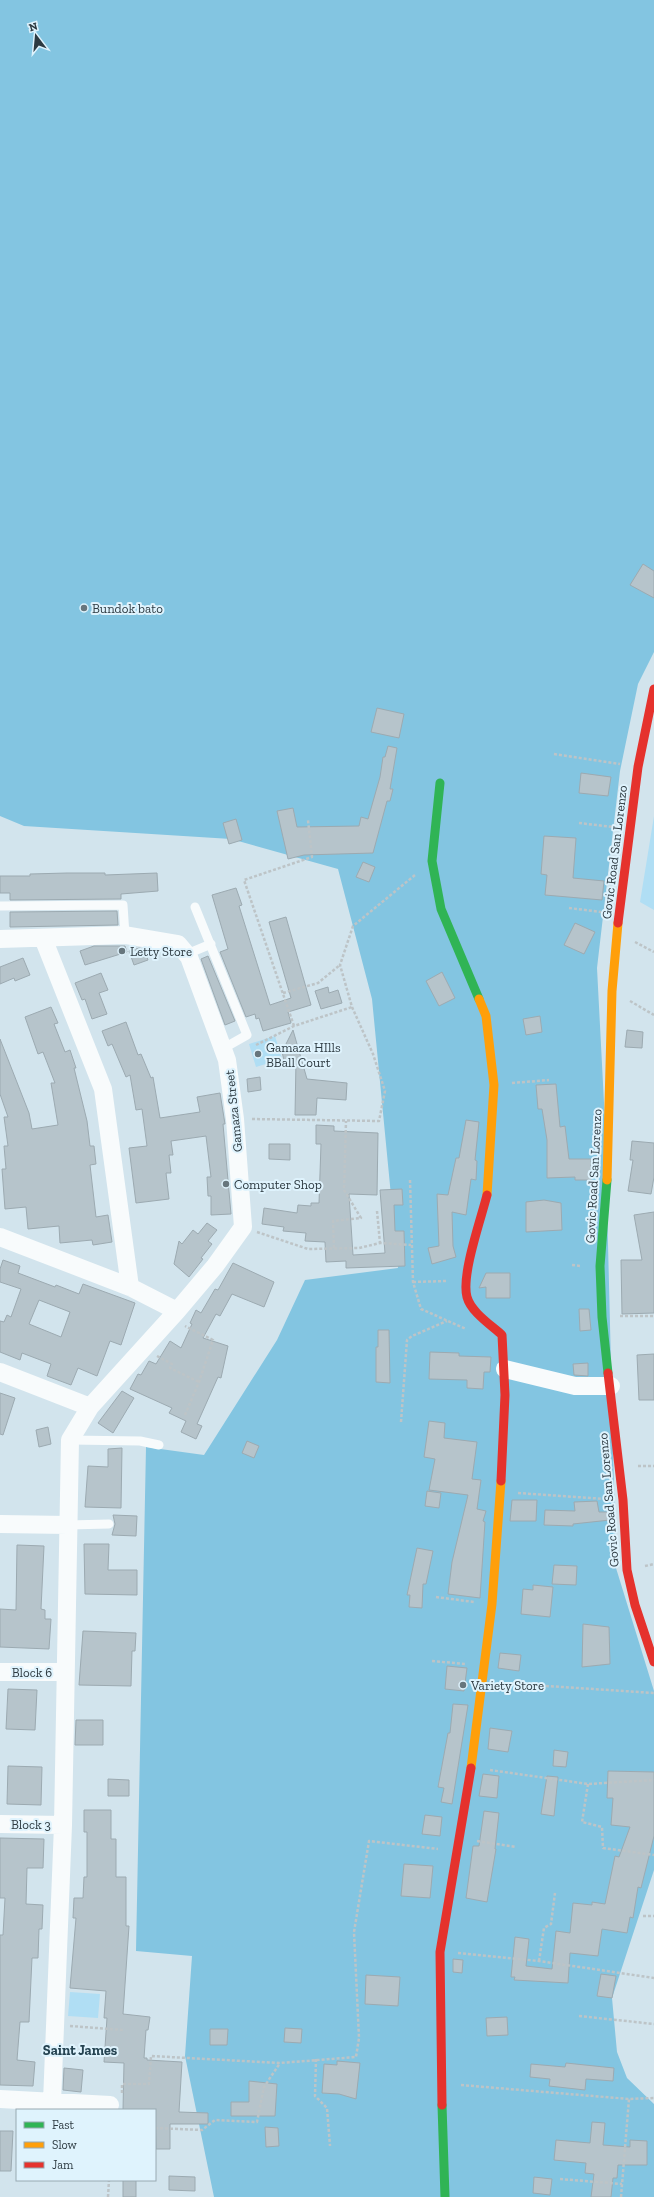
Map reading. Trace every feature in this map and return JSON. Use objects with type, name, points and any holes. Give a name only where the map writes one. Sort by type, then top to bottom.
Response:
[{"type":"street","name":"Govic Road San Lorenzo","points":[[654,689],[638,767],[619,914],[612,990],[609,1163],[600,1266],[602,1317],[623,1500],[627,1570],[634,1604],[654,1662]]},
{"type":"street","points":[[440,783],[432,861],[441,909],[486,1016],[494,1085],[488,1191],[465,1281],[467,1298],[476,1311],[502,1335],[505,1369],[500,1491],[492,1604],[476,1742],[458,1838],[440,1952],[443,2083],[441,2120],[445,2197]]},
{"type":"street","points":[[0,939],[125,935],[178,944],[187,954]]},
{"type":"street","points":[[43,938],[103,1089],[130,1287]]},
{"type":"street","name":"Gamaza Street","points":[[187,954],[228,1060],[235,1118],[244,1227]]},
{"type":"street","points":[[52,2102],[63,1825],[70,1440],[90,1407],[174,1315],[215,1266],[244,1227]]},
{"type":"street","points":[[0,1237],[130,1287],[174,1315]]},
{"type":"street","points":[[505,1369],[575,1386],[611,1386]]},
{"type":"street","points":[[0,1372],[90,1407]]},
{"type":"street","points":[[0,1524],[68,1525]]},
{"type":"street","name":"Block 6","points":[[0,1672],[65,1672]]},
{"type":"street","name":"Block 3","points":[[0,1824],[63,1825]]},
{"type":"street","points":[[0,2098],[110,2105]]},
{"type":"lane","points":[[0,906],[123,905],[125,935]]},
{"type":"lane","points":[[195,907],[247,1035],[224,1048]]},
{"type":"lane","points":[[187,954],[211,944]]},
{"type":"lane","points":[[70,1440],[140,1441],[159,1445]]},
{"type":"lane","points":[[68,1525],[109,1524]]},
{"type":"path","points":[[554,754],[638,767]]},
{"type":"path","points":[[294,1026],[244,880],[312,857],[308,820]]},
{"type":"path","points":[[579,823],[631,829]]},
{"type":"path","points":[[283,993],[318,983],[340,965],[353,926],[432,861]]},
{"type":"path","points":[[569,908],[619,914]]},
{"type":"path","points":[[235,1118],[379,1121],[385,1091],[373,1054],[352,1007],[340,965]]},
{"type":"path","points":[[612,990],[654,1015]]},
{"type":"path","points":[[254,1046],[294,1026],[352,1007]]},
{"type":"path","points":[[494,1085],[549,1080]]},
{"type":"path","points":[[334,1248],[333,1221],[361,1218],[344,1190],[346,1121]]},
{"type":"path","points":[[410,1180],[413,1282],[421,1309],[470,1330]]},
{"type":"path","points":[[377,1211],[380,1243]]},
{"type":"path","points":[[244,1227],[308,1249],[360,1248],[380,1243],[411,1245]]},
{"type":"path","points":[[413,1282],[465,1281]]},
{"type":"path","points":[[174,1315],[213,1340],[199,1382],[185,1415]]},
{"type":"path","points":[[602,1317],[654,1316]]},
{"type":"path","points":[[401,1422],[407,1340],[412,1336],[448,1321]]},
{"type":"path","points":[[143,1348],[172,1364],[170,1368],[199,1382]]},
{"type":"path","points":[[500,1491],[623,1500]]},
{"type":"path","points":[[436,1597],[492,1604]]},
{"type":"path","points":[[432,1661],[484,1666]]},
{"type":"path","points":[[483,1681],[654,1693]]},
{"type":"path","points":[[471,1767],[588,1784],[654,1780]]},
{"type":"path","points":[[588,1784],[582,1822],[602,1827],[603,1848],[654,1854]]},
{"type":"path","points":[[458,1838],[516,1847]]},
{"type":"path","points":[[110,2105],[121,2103],[122,2084],[149,2084],[151,2056],[280,2063],[356,2057],[359,2038],[354,1932],[369,1841],[456,1851]]},
{"type":"path","points":[[539,1962],[544,1928],[551,1924],[555,1893]]},
{"type":"path","points":[[643,1916],[654,1916]]},
{"type":"path","points":[[440,1952],[539,1962],[654,1978]]},
{"type":"path","points":[[579,2016],[654,2024]]},
{"type":"path","points":[[56,2025],[123,2030]]},
{"type":"path","points":[[316,2059],[315,2096],[327,2108],[330,2146]]},
{"type":"path","points":[[156,2128],[202,2130],[215,2120],[257,2122],[264,2087],[280,2063]]},
{"type":"path","points":[[443,2083],[629,2098],[654,2098]]},
{"type":"path","points":[[621,2197],[629,2098]]},
{"type":"path","points":[[560,2179],[622,2184]]},
{"type":"path","points":[[108,2197],[109,2181]]},
{"type":"shaded area","points":[[0,0],[654,0],[654,652],[638,684],[620,771],[597,968],[605,1122],[616,1568],[654,1691],[654,1870],[612,1998],[617,2052],[627,2078],[654,2104],[654,2197],[214,2197],[185,2056],[192,1956],[136,1951],[146,1447],[204,1455],[277,1340],[305,1280],[398,1268],[372,999],[338,869],[231,839],[24,826],[0,816]]},
{"type":"shaded area","points":[[654,816],[654,910],[640,902]]},
{"type":"shaded area","points":[[275,1036],[282,1059],[256,1067],[249,1044]]},
{"type":"shaded area","points":[[70,1992],[100,1994],[98,2018],[68,2016]]},
{"type":"building","points":[[643,564],[654,571],[654,598],[630,585]]},
{"type":"building","points":[[377,708],[404,714],[399,738],[371,732]]},
{"type":"building","points":[[388,746],[397,748],[390,789],[393,789],[390,801],[387,801],[373,853],[304,855],[288,859],[277,811],[293,808],[297,827],[359,826],[361,817],[368,819],[380,777],[383,757],[385,757]]},
{"type":"building","points":[[581,773],[611,777],[608,796],[579,793]]},
{"type":"building","points":[[236,819],[242,840],[229,844],[223,823]]},
{"type":"building","points":[[544,836],[576,838],[573,878],[604,881],[602,900],[545,895],[547,875],[541,874]]},
{"type":"building","points":[[363,862],[375,867],[369,882],[356,877]]},
{"type":"building","points":[[105,873],[105,875],[157,873],[158,891],[121,894],[121,899],[10,900],[10,893],[0,893],[0,876],[30,876],[30,874]]},
{"type":"building","points":[[236,888],[242,905],[239,906],[270,1005],[291,998],[269,922],[286,917],[311,1005],[288,1012],[291,1023],[263,1031],[259,1018],[256,1019],[255,1014],[246,1017],[220,952],[228,949],[212,895]]},
{"type":"building","points":[[117,911],[118,925],[10,927],[10,912]]},
{"type":"building","points":[[575,923],[595,932],[584,954],[564,945]]},
{"type":"building","points":[[94,946],[125,946],[127,952],[85,965],[80,951]]},
{"type":"building","points":[[139,948],[144,949],[148,960],[134,965],[129,951]]},
{"type":"building","points":[[208,956],[235,1021],[225,1025],[201,959]]},
{"type":"building","points":[[23,958],[30,975],[15,981],[14,978],[0,984],[0,967]]},
{"type":"building","points":[[442,972],[455,998],[439,1006],[426,981]]},
{"type":"building","points":[[101,973],[108,990],[99,993],[107,1014],[92,1019],[85,999],[82,1000],[75,983]]},
{"type":"building","points":[[328,987],[329,993],[338,990],[342,1003],[321,1009],[315,991]]},
{"type":"building","points":[[51,1007],[58,1023],[54,1024],[65,1052],[70,1050],[76,1068],[74,1068],[87,1121],[90,1146],[94,1146],[96,1164],[90,1165],[96,1217],[108,1215],[112,1242],[93,1245],[92,1240],[60,1243],[59,1226],[28,1229],[26,1207],[5,1209],[2,1169],[6,1169],[4,1146],[8,1146],[4,1117],[8,1117],[0,1094],[0,1039],[29,1113],[32,1129],[58,1125],[51,1083],[55,1083],[43,1052],[38,1054],[25,1017]]},
{"type":"building","points":[[540,1016],[542,1032],[526,1035],[523,1019]]},
{"type":"building","points":[[126,1022],[138,1055],[141,1054],[151,1078],[153,1077],[160,1118],[200,1112],[197,1097],[220,1093],[225,1124],[223,1124],[231,1214],[211,1215],[211,1196],[208,1196],[207,1177],[211,1177],[206,1136],[171,1141],[173,1155],[169,1155],[171,1173],[166,1173],[169,1199],[136,1203],[129,1148],[147,1146],[142,1109],[136,1110],[130,1075],[126,1077],[112,1044],[108,1046],[102,1031]]},
{"type":"building","points":[[293,1030],[307,1079],[347,1083],[346,1100],[317,1098],[316,1115],[295,1115],[296,1061],[285,1064],[282,1052]]},
{"type":"building","points":[[627,1030],[643,1032],[642,1048],[625,1047]]},
{"type":"building","points":[[260,1077],[261,1090],[248,1092],[247,1079]]},
{"type":"building","points":[[556,1084],[560,1127],[565,1126],[569,1159],[591,1159],[591,1180],[575,1180],[575,1177],[547,1178],[547,1140],[542,1109],[538,1109],[536,1085]]},
{"type":"building","points":[[466,1120],[479,1122],[475,1160],[477,1161],[476,1180],[471,1179],[466,1215],[452,1212],[453,1246],[456,1257],[432,1264],[428,1248],[439,1246],[437,1194],[448,1195],[456,1158],[459,1158]]},
{"type":"building","points":[[316,1125],[334,1126],[334,1131],[378,1133],[377,1195],[349,1194],[353,1255],[385,1253],[380,1190],[402,1189],[403,1205],[394,1205],[395,1231],[404,1231],[405,1266],[346,1268],[346,1261],[326,1262],[325,1242],[305,1241],[306,1233],[283,1231],[284,1227],[262,1224],[264,1208],[297,1213],[298,1205],[311,1206],[311,1203],[319,1203],[321,1144],[316,1144]]},
{"type":"building","points":[[632,1141],[654,1143],[654,1177],[651,1194],[628,1191],[633,1160],[630,1160]]},
{"type":"building","points":[[269,1144],[290,1144],[290,1160],[269,1159]]},
{"type":"building","points":[[544,1200],[561,1203],[562,1230],[526,1232],[526,1202]]},
{"type":"building","points":[[654,1212],[654,1313],[622,1314],[621,1260],[642,1260],[634,1215]]},
{"type":"building","points":[[207,1223],[217,1230],[208,1241],[212,1244],[189,1277],[174,1264],[179,1241],[182,1244],[193,1230],[198,1234]]},
{"type":"building","points":[[3,1260],[20,1266],[18,1273],[55,1287],[56,1285],[79,1294],[83,1284],[135,1303],[121,1345],[110,1341],[97,1376],[78,1368],[71,1385],[47,1376],[51,1364],[22,1353],[20,1360],[0,1352],[0,1321],[4,1322],[7,1315],[11,1317],[21,1289],[0,1282],[0,1269]],"holes":[[[39,1300],[70,1312],[61,1337],[29,1324]]]},
{"type":"building","points":[[233,1263],[274,1282],[264,1307],[232,1294],[220,1316],[216,1314],[203,1338],[228,1346],[221,1378],[218,1377],[197,1424],[202,1426],[196,1439],[181,1432],[186,1421],[169,1413],[172,1408],[130,1389],[138,1374],[141,1375],[149,1361],[156,1364],[170,1341],[181,1348],[192,1324],[190,1323],[196,1310],[201,1313],[215,1289],[218,1290]]},
{"type":"building","points":[[486,1273],[510,1273],[510,1298],[486,1298],[486,1287],[479,1288]]},
{"type":"building","points":[[579,1309],[589,1309],[591,1330],[580,1331]]},
{"type":"building","points":[[378,1330],[389,1330],[390,1383],[376,1382],[376,1347],[378,1347]]},
{"type":"building","points":[[430,1352],[459,1353],[459,1356],[491,1357],[490,1372],[484,1372],[483,1389],[467,1388],[467,1380],[429,1379]]},
{"type":"building","points":[[654,1354],[654,1400],[639,1400],[637,1355]]},
{"type":"building","points":[[588,1363],[588,1376],[574,1375],[573,1364]]},
{"type":"building","points":[[122,1391],[134,1398],[113,1433],[98,1423]]},
{"type":"building","points":[[0,1393],[15,1398],[3,1435],[0,1434]]},
{"type":"building","points":[[429,1421],[445,1423],[444,1438],[477,1442],[472,1479],[481,1480],[477,1509],[486,1511],[483,1521],[485,1522],[480,1598],[448,1594],[452,1562],[468,1495],[429,1490],[435,1459],[424,1457]]},
{"type":"building","points":[[48,1427],[51,1444],[39,1447],[36,1430]]},
{"type":"building","points":[[247,1441],[259,1446],[254,1458],[242,1453]]},
{"type":"building","points":[[122,1448],[121,1508],[85,1507],[88,1466],[108,1467],[108,1449]]},
{"type":"building","points":[[427,1491],[441,1493],[439,1508],[425,1506]]},
{"type":"building","points":[[512,1500],[537,1500],[536,1521],[510,1521]]},
{"type":"building","points":[[597,1501],[599,1512],[609,1512],[610,1520],[573,1524],[573,1526],[544,1525],[545,1510],[575,1511],[574,1502]]},
{"type":"building","points":[[113,1515],[137,1516],[136,1536],[112,1535],[115,1524]]},
{"type":"building","points":[[84,1544],[109,1544],[108,1570],[137,1570],[137,1595],[85,1594]]},
{"type":"building","points":[[17,1545],[44,1546],[41,1609],[45,1610],[45,1619],[51,1619],[49,1649],[0,1647],[0,1609],[16,1610]]},
{"type":"building","points":[[417,1548],[433,1551],[426,1584],[423,1584],[422,1608],[409,1607],[410,1595],[407,1595]]},
{"type":"building","points":[[554,1565],[577,1566],[576,1585],[552,1584]]},
{"type":"building","points":[[533,1585],[553,1587],[550,1617],[521,1614],[523,1589],[533,1590]]},
{"type":"building","points":[[583,1624],[609,1627],[610,1664],[582,1667]]},
{"type":"building","points":[[83,1631],[136,1633],[135,1651],[132,1651],[131,1686],[79,1685]]},
{"type":"building","points":[[500,1653],[521,1655],[519,1671],[498,1668]]},
{"type":"building","points":[[447,1666],[467,1668],[464,1691],[445,1689]]},
{"type":"building","points":[[8,1689],[37,1690],[35,1730],[6,1729]]},
{"type":"building","points":[[453,1704],[468,1705],[452,1804],[441,1802],[444,1788],[438,1787],[448,1733],[450,1733]]},
{"type":"building","points":[[76,1720],[103,1720],[103,1745],[75,1745]]},
{"type":"building","points":[[490,1728],[512,1731],[508,1752],[488,1749]]},
{"type":"building","points":[[554,1750],[568,1752],[566,1767],[553,1766]]},
{"type":"building","points":[[8,1766],[42,1767],[41,1805],[7,1804]]},
{"type":"building","points":[[608,1771],[654,1772],[654,1836],[641,1888],[638,1887],[633,1918],[630,1917],[627,1933],[602,1929],[598,1956],[570,1953],[568,1983],[514,1980],[515,1977],[511,1977],[515,1937],[529,1939],[526,1966],[552,1969],[556,1931],[570,1933],[573,1903],[592,1905],[592,1902],[605,1904],[615,1856],[619,1857],[630,1827],[611,1825],[613,1798],[607,1798]]},
{"type":"building","points":[[483,1774],[499,1776],[497,1798],[479,1796]]},
{"type":"building","points":[[547,1776],[558,1777],[554,1816],[541,1814]]},
{"type":"building","points":[[108,1779],[129,1780],[129,1796],[108,1796]]},
{"type":"building","points":[[84,1810],[111,1810],[111,1839],[116,1839],[116,1877],[126,1877],[126,1926],[129,1926],[123,2014],[150,2017],[148,2030],[146,2030],[144,2058],[147,2058],[147,2060],[182,2062],[179,2112],[208,2113],[208,2124],[170,2124],[170,2149],[156,2149],[156,2109],[123,2109],[124,2063],[104,2062],[107,2018],[104,2018],[106,1991],[70,1988],[76,1918],[73,1918],[74,1898],[83,1898],[84,1877],[87,1877],[87,1832],[84,1832]]},
{"type":"building","points":[[484,1811],[499,1813],[496,1849],[487,1902],[466,1898],[473,1846],[479,1846]]},
{"type":"building","points":[[425,1815],[442,1817],[440,1836],[422,1834]]},
{"type":"building","points":[[0,1838],[44,1839],[43,1868],[27,1868],[26,1904],[43,1905],[42,1929],[39,1929],[38,1958],[32,1958],[29,2022],[20,2022],[17,2060],[35,2062],[33,2086],[0,2085],[0,1935],[3,1935],[5,1898],[0,1898]]},
{"type":"building","points":[[404,1864],[433,1866],[430,1898],[401,1896]]},
{"type":"building","points":[[453,1959],[463,1960],[462,1973],[453,1972]]},
{"type":"building","points":[[601,1974],[616,1976],[612,1998],[597,1996]]},
{"type":"building","points":[[366,1975],[400,1977],[398,2006],[365,2004]]},
{"type":"building","points":[[507,2017],[508,2035],[487,2036],[486,2018]]},
{"type":"building","points":[[285,2028],[302,2029],[301,2043],[284,2042]]},
{"type":"building","points":[[210,2029],[228,2029],[227,2045],[210,2045]]},
{"type":"building","points":[[337,2061],[360,2063],[356,2099],[339,2094],[322,2093],[324,2064],[337,2065]]},
{"type":"building","points":[[566,2063],[614,2068],[613,2081],[586,2079],[585,2090],[549,2086],[550,2079],[530,2077],[531,2064],[565,2067]]},
{"type":"building","points":[[64,2068],[83,2070],[81,2092],[63,2090]]},
{"type":"building","points":[[249,2081],[277,2084],[275,2116],[231,2116],[231,2102],[249,2102]]},
{"type":"building","points":[[592,2122],[605,2123],[603,2145],[630,2147],[630,2140],[647,2141],[647,2165],[618,2165],[617,2178],[613,2178],[611,2197],[591,2197],[594,2174],[585,2173],[586,2163],[554,2160],[556,2140],[590,2143]]},
{"type":"building","points":[[265,2127],[278,2128],[279,2146],[266,2147]]},
{"type":"building","points":[[0,2131],[13,2131],[11,2171],[0,2171]]},
{"type":"building","points":[[169,2176],[195,2177],[195,2191],[169,2190]]},
{"type":"building","points":[[534,2177],[552,2179],[550,2195],[533,2193]]},
{"type":"building","points":[[123,2181],[136,2181],[136,2197],[123,2197]]},
{"type":"traffic: fast","points":[[440,783],[432,861],[441,909],[479,999]]},
{"type":"traffic: fast","points":[[607,1180],[600,1266],[602,1317],[608,1373]]},
{"type":"traffic: fast","points":[[442,2105],[445,2197]]},
{"type":"traffic: slow","points":[[607,1180],[612,991],[618,923]]},
{"type":"traffic: slow","points":[[479,999],[486,1016],[494,1085],[487,1195]]},
{"type":"traffic: slow","points":[[471,1768],[492,1604],[501,1481]]},
{"type":"traffic: jam","points":[[618,923],[638,767],[654,689]]},
{"type":"traffic: jam","points":[[487,1195],[469,1261],[466,1287],[469,1303],[482,1318],[502,1335],[505,1395],[501,1481]]},
{"type":"traffic: jam","points":[[608,1373],[623,1500],[627,1570],[635,1605],[654,1662]]},
{"type":"traffic: jam","points":[[442,2105],[440,1952],[471,1768]]},
{"type":"place","name":"Bundok bato","points":[[84,608]]},
{"type":"place","name":"Letty Store","points":[[122,951]]},
{"type":"place","name":"Gamaza HIlls BBall Court","points":[[258,1054]]},
{"type":"place","name":"Computer Shop","points":[[226,1184]]},
{"type":"place","name":"Variety Store","points":[[463,1685]]},
{"type":"district","name":"Saint James","points":[[80,2050]]}]
